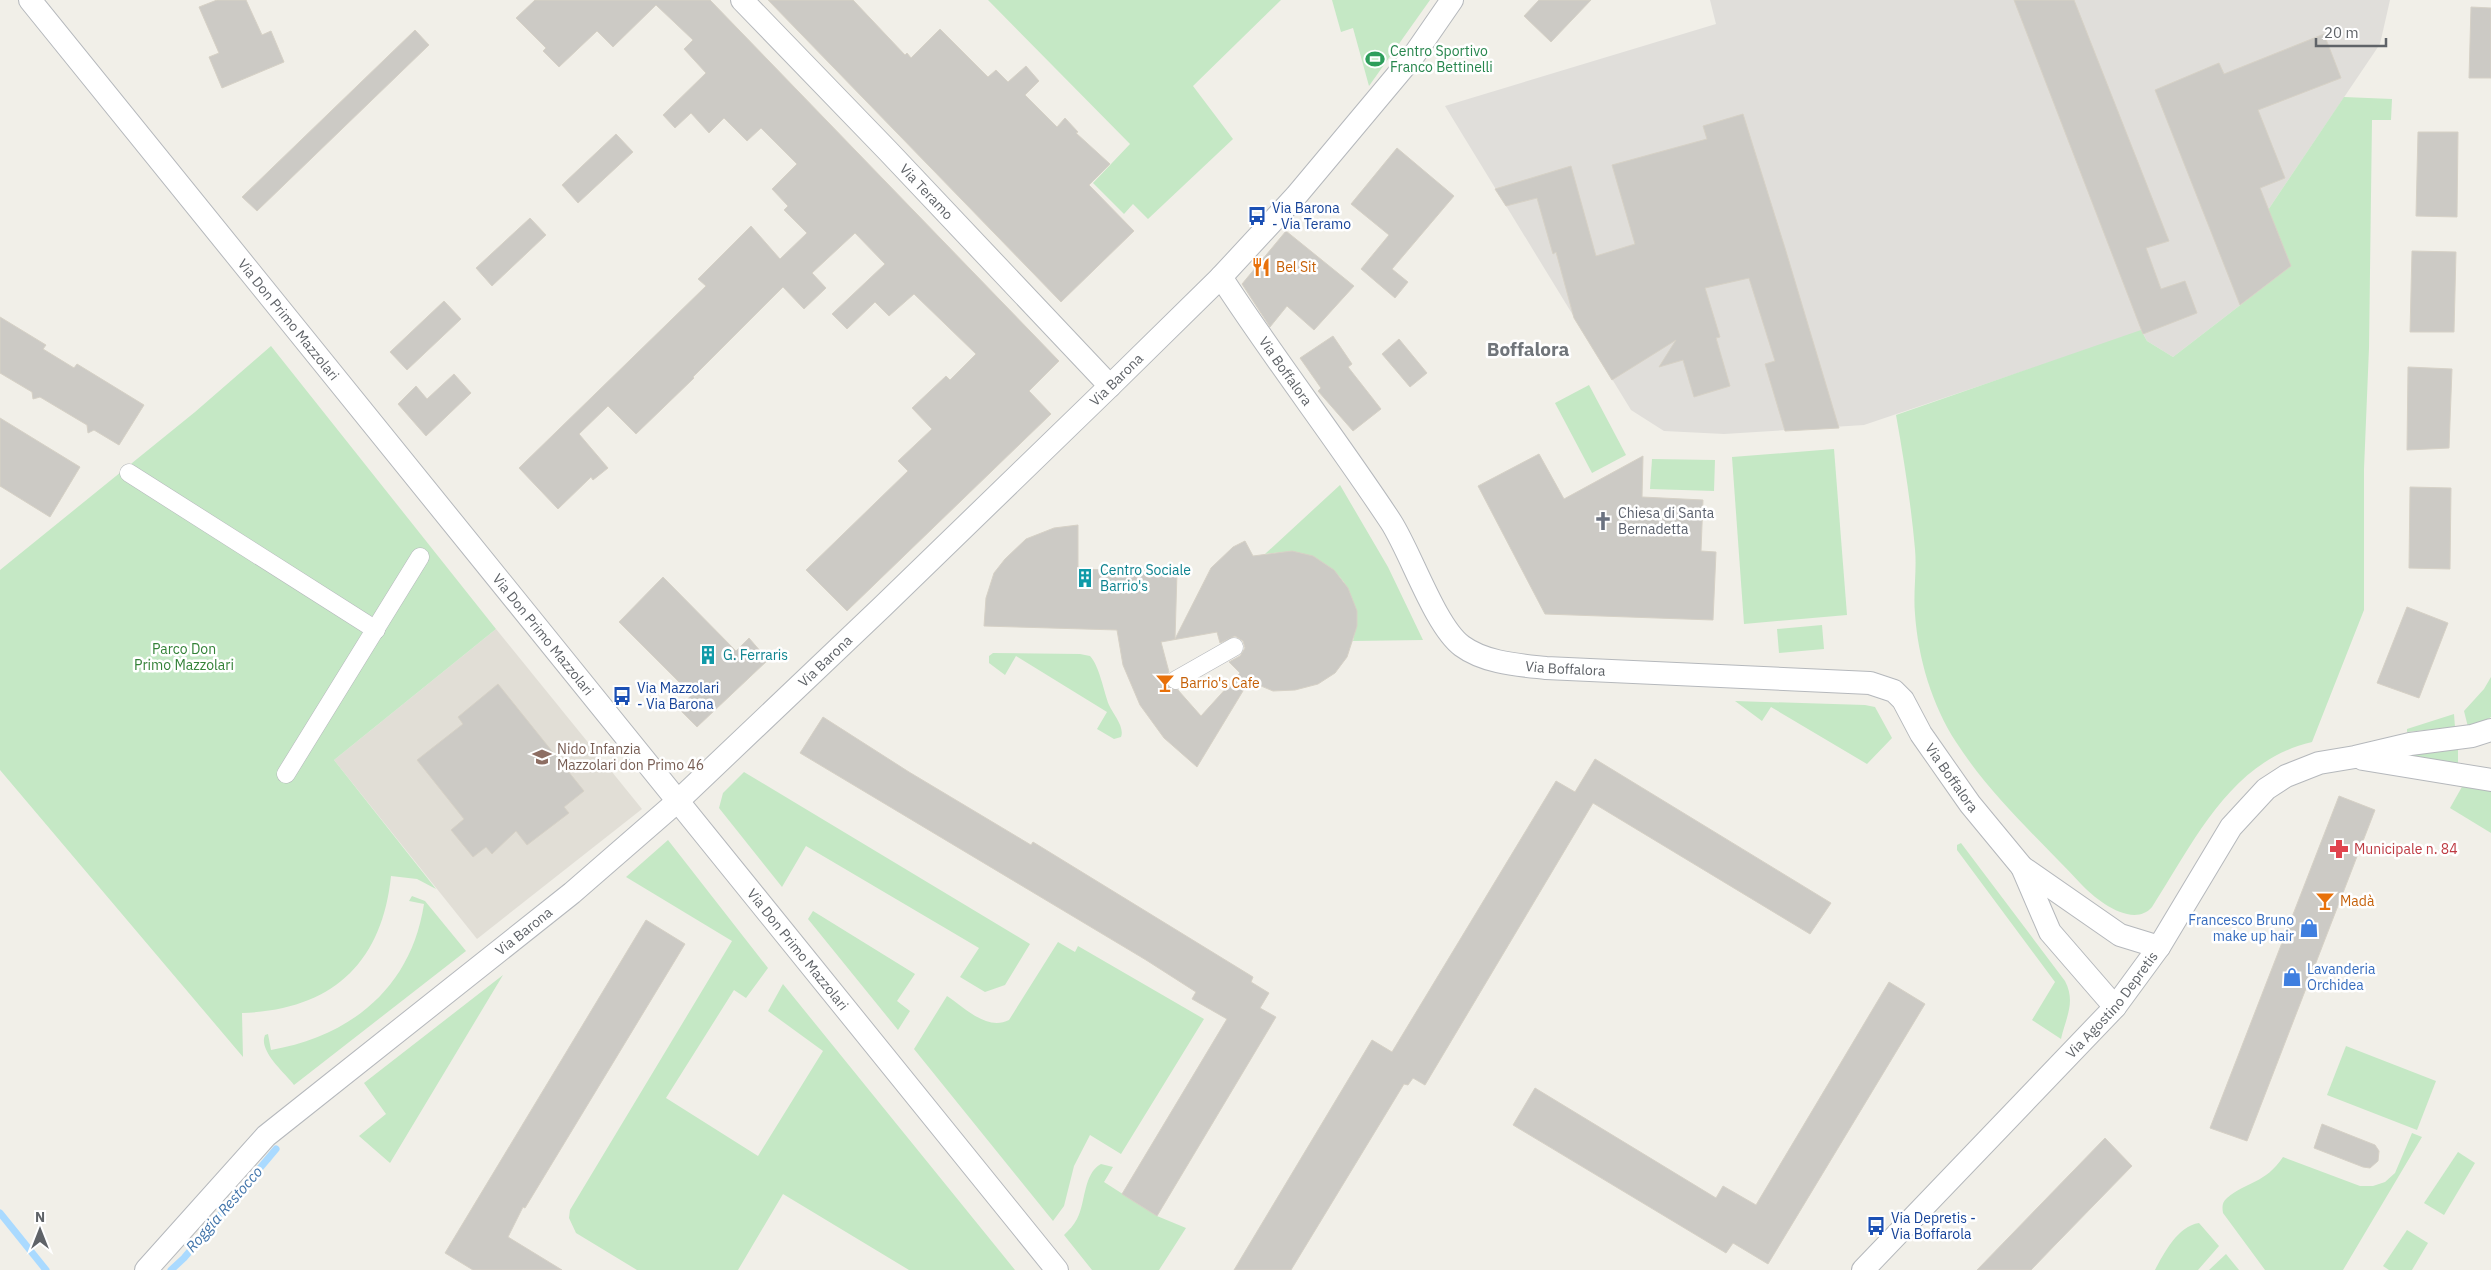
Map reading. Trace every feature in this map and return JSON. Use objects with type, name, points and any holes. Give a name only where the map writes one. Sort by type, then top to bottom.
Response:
[{"type":"street","name":"Via Don Primo Mazzolari","points":[[30,0],[276,302],[603,710],[679,800],[1057,1270]]},
{"type":"street","name":"Via Barona","points":[[146,1270],[266,1136],[572,892],[679,800],[1110,386],[1221,277],[1296,196],[1414,55],[1452,0]]},
{"type":"street","name":"Via Teramo","points":[[754,4],[888,151],[1110,386]]},
{"type":"street","name":"Via Boffalora","points":[[1221,277],[1392,523],[1448,631],[1463,646],[1480,654],[1511,664],[1546,668],[1870,683],[1883,686],[1894,691],[1903,700],[1926,742],[1970,804],[2022,867],[2120,935],[2159,948]]},
{"type":"street","points":[[128,473],[376,630]]},
{"type":"street","points":[[286,774],[420,557]]},
{"type":"street","points":[[1176,680],[1234,647]]},
{"type":"street","name":"Via Agostino Depretis","points":[[1863,1270],[2115,1007],[2159,948],[2230,827],[2266,789],[2286,776],[2319,763],[2410,744],[2472,736],[2491,730]]},
{"type":"street","name":"Via Agostino Depretis","points":[[2355,757],[2491,780]]},
{"type":"street","name":"Via Boffalora","points":[[2022,867],[2050,932],[2115,1007]]},
{"type":"shaded area","points":[[1710,0],[2390,0],[2380,44],[2268,210],[2291,266],[2173,357],[2147,341],[2142,331],[1864,425],[1724,434],[1664,431],[1631,410],[1445,106],[1716,24]]},
{"type":"shaded area","points":[[496,629],[642,809],[477,939],[334,760]]},
{"type":"green space","points":[[988,0],[1281,0],[1193,86],[1233,139],[1148,219],[1133,204],[1124,214],[1093,183],[1130,144]]},
{"type":"green space","name":"Centro Sportivo Franco Bettinelli","points":[[1332,0],[1430,0],[1369,86],[1353,28],[1341,32]]},
{"type":"green space","points":[[2344,97],[2392,99],[2391,120],[2372,120],[2369,348],[2364,469],[2364,610],[2312,742],[2283,752],[2258,767],[2236,785],[2199,831],[2152,907],[2144,913],[2135,915],[2125,914],[2105,904],[2088,890],[1999,798],[1969,761],[1947,728],[1940,713],[1933,697],[1919,647],[1915,606],[1915,549],[1896,415],[2141,330],[2147,341],[2173,357],[2291,266],[2268,210]]},
{"type":"green space","name":"Parco Don Primo Mazzolari","points":[[271,346],[496,629],[334,760],[436,889],[417,879],[391,876],[386,907],[376,934],[363,957],[347,976],[326,992],[302,1003],[274,1010],[242,1013],[243,1057],[0,770],[0,570],[195,412]]},
{"type":"green space","points":[[1589,385],[1626,455],[1592,473],[1555,403]]},
{"type":"green space","points":[[1834,449],[1847,615],[1744,624],[1732,457]]},
{"type":"green space","points":[[1652,459],[1715,460],[1714,491],[1650,489]]},
{"type":"green space","points":[[1340,485],[1388,567],[1423,640],[1353,641],[1356,620],[1353,602],[1346,585],[1335,572],[1321,562],[1304,555],[1285,552],[1265,554]]},
{"type":"green space","points":[[1822,625],[1824,649],[1779,653],[1777,629]]},
{"type":"green space","points":[[993,653],[1080,654],[1090,656],[1099,672],[1109,705],[1120,725],[1121,737],[1114,739],[1097,729],[1107,712],[1016,656],[1005,675],[989,663],[989,656]]},
{"type":"green space","points":[[2491,677],[2491,717],[2482,723],[2468,727],[2464,711],[2484,689]]},
{"type":"green space","points":[[1735,701],[1865,705],[1875,707],[1892,738],[1867,764],[1771,707],[1762,721]]},
{"type":"green space","points":[[2454,714],[2455,727],[2407,732],[2407,729]]},
{"type":"green space","points":[[2458,746],[2458,765],[2410,759],[2410,753]]},
{"type":"green space","points":[[744,772],[1030,944],[1005,985],[985,992],[960,977],[979,948],[806,846],[782,887],[719,808],[723,793]]},
{"type":"green space","points":[[2463,785],[2491,790],[2491,833],[2450,808]]},
{"type":"green space","points":[[668,840],[768,968],[746,998],[734,990],[666,1098],[758,1156],[823,1051],[768,1011],[783,984],[1015,1270],[909,1270],[783,1194],[738,1270],[637,1270],[576,1233],[569,1218],[570,1210],[732,941],[626,877]]},
{"type":"green space","points":[[1961,843],[2065,981],[2070,996],[2070,1003],[2061,1039],[2032,1020],[2055,982],[1957,850],[1957,845]]},
{"type":"green space","points":[[412,896],[425,901],[466,951],[294,1085],[269,1055],[265,1048],[265,1035],[268,1034],[271,1050],[300,1043],[327,1033],[351,1020],[373,1003],[391,983],[406,960],[417,934],[424,904],[409,901]]},
{"type":"green space","points":[[813,911],[915,974],[897,1001],[910,1011],[898,1030],[808,919]]},
{"type":"green space","points":[[1058,942],[1075,952],[1078,946],[1204,1019],[1121,1154],[1090,1135],[1074,1166],[1064,1206],[1053,1221],[914,1049],[947,996],[976,1017],[993,1023],[1009,1020]]},
{"type":"green space","points":[[503,975],[390,1163],[359,1136],[386,1114],[364,1083]]},
{"type":"green space","points":[[2346,1046],[2436,1081],[2417,1130],[2327,1095]]},
{"type":"green space","points":[[2412,1133],[2422,1137],[2343,1270],[2265,1270],[2223,1213],[2224,1201],[2227,1198],[2234,1192],[2263,1177],[2283,1157],[2360,1186],[2373,1186],[2385,1182],[2395,1173]]},
{"type":"green space","points":[[2458,1152],[2475,1163],[2444,1215],[2424,1203]]},
{"type":"green space","points":[[1101,1164],[1113,1167],[1104,1182],[1157,1216],[1186,1228],[1159,1270],[1092,1270],[1064,1235],[1077,1219],[1091,1174]]},
{"type":"green space","points":[[2199,1223],[2219,1246],[2198,1270],[2155,1270],[2167,1248],[2178,1235],[2191,1225]]},
{"type":"green space","points":[[2407,1230],[2428,1243],[2412,1270],[2389,1270],[2383,1266]]},
{"type":"green space","points":[[2226,1254],[2239,1270],[2209,1270]]},
{"type":"building","points":[[217,0],[246,0],[262,35],[271,31],[284,62],[222,88],[209,57],[219,53],[199,7]]},
{"type":"building","points":[[535,0],[710,0],[1059,361],[1029,391],[1051,414],[847,611],[806,570],[908,471],[898,461],[932,429],[912,408],[946,376],[950,380],[976,354],[914,294],[889,316],[875,302],[847,329],[832,314],[885,264],[855,233],[812,273],[826,288],[804,309],[783,287],[636,434],[608,406],[579,434],[608,468],[593,480],[591,477],[558,509],[519,468],[706,286],[698,279],[751,226],[780,259],[807,233],[784,210],[788,206],[772,189],[797,164],[761,128],[747,141],[724,118],[709,133],[691,113],[675,128],[663,115],[706,73],[684,49],[693,40],[656,5],[613,47],[597,31],[559,67],[543,51],[546,48],[516,18]]},
{"type":"building","points":[[768,0],[853,0],[905,55],[907,53],[911,58],[940,29],[988,77],[996,70],[1008,82],[1026,66],[1039,81],[1025,95],[1057,127],[1065,118],[1078,132],[1076,133],[1110,164],[1089,185],[1134,231],[1061,302]]},
{"type":"building","points":[[1539,0],[1591,0],[1551,42],[1524,16]]},
{"type":"building","points":[[2014,0],[2074,0],[2169,241],[2146,248],[2161,289],[2185,281],[2197,313],[2143,334]]},
{"type":"building","points":[[2471,7],[2491,8],[2491,78],[2469,78]]},
{"type":"building","points":[[415,30],[429,45],[257,211],[242,197]]},
{"type":"building","points":[[2324,34],[2341,78],[2258,110],[2285,178],[2260,188],[2291,266],[2240,305],[2155,90],[2219,63],[2224,74]]},
{"type":"building","points":[[1743,114],[1839,428],[1785,431],[1765,364],[1775,361],[1749,278],[1705,288],[1720,337],[1716,338],[1730,386],[1694,397],[1683,360],[1659,367],[1676,340],[1612,380],[1574,318],[1556,252],[1553,254],[1537,198],[1506,206],[1495,189],[1571,166],[1596,256],[1635,244],[1612,165],[1707,139],[1703,126]]},
{"type":"building","points":[[2418,132],[2458,132],[2457,217],[2416,216]]},
{"type":"building","points":[[616,134],[633,152],[578,203],[562,185]]},
{"type":"building","points":[[1397,148],[1454,196],[1392,269],[1408,282],[1395,298],[1361,269],[1389,235],[1351,204]]},
{"type":"building","points":[[530,218],[546,235],[492,286],[476,268]]},
{"type":"building","points":[[1286,231],[1354,286],[1314,330],[1287,306],[1270,327],[1242,284]]},
{"type":"building","points":[[2412,251],[2456,252],[2454,332],[2410,332]]},
{"type":"building","points":[[444,301],[461,319],[407,370],[390,352]]},
{"type":"building","points":[[0,317],[46,345],[43,349],[74,368],[77,364],[144,405],[119,445],[94,430],[88,433],[87,425],[40,397],[33,399],[32,392],[0,373]]},
{"type":"building","points":[[1333,336],[1352,364],[1348,367],[1381,409],[1353,431],[1318,391],[1321,388],[1300,358]]},
{"type":"building","points":[[1399,339],[1427,373],[1410,387],[1382,354]]},
{"type":"building","points":[[2408,367],[2452,369],[2449,448],[2407,450]]},
{"type":"building","points":[[454,374],[471,393],[426,436],[398,404],[416,386],[427,399]]},
{"type":"building","points":[[0,418],[80,467],[50,517],[0,486]]},
{"type":"building","points":[[1539,454],[1564,499],[1643,456],[1642,497],[1703,500],[1701,551],[1716,552],[1713,620],[1545,614],[1478,486]]},
{"type":"building","points":[[2410,487],[2451,488],[2450,569],[2409,568]]},
{"type":"building","points":[[1078,525],[1078,569],[1177,572],[1175,639],[1211,568],[1233,547],[1245,541],[1253,556],[1292,551],[1313,556],[1334,570],[1348,588],[1357,611],[1357,626],[1347,657],[1335,673],[1318,684],[1295,690],[1273,691],[1249,681],[1197,767],[1164,738],[1140,705],[1123,665],[1117,630],[984,626],[986,598],[994,573],[1005,559],[1026,539],[1054,528]],"holes":[[[1217,632],[1220,643],[1235,636],[1243,641],[1245,648],[1240,656],[1229,662],[1240,673],[1201,716],[1178,690],[1171,689],[1167,685],[1165,679],[1169,672],[1161,642]]]},
{"type":"building","name":"G. Ferraris","points":[[663,577],[736,651],[749,638],[768,660],[697,727],[678,708],[692,695],[619,622]]},
{"type":"building","points":[[2407,607],[2448,623],[2419,698],[2377,683]]},
{"type":"building","points":[[498,684],[584,791],[564,807],[569,813],[527,845],[516,831],[492,854],[486,847],[473,857],[451,830],[464,819],[417,760],[463,724],[458,717]]},
{"type":"building","points":[[823,717],[909,772],[1031,845],[1033,842],[1253,977],[1251,982],[1269,993],[1260,1008],[1276,1017],[1157,1216],[1122,1194],[1227,1019],[1192,999],[1196,992],[1146,960],[800,753]]},
{"type":"building","points":[[1595,759],[1831,903],[1810,934],[1593,803],[1425,1085],[1413,1078],[1408,1085],[1404,1084],[1291,1270],[1234,1270],[1372,1040],[1392,1052],[1556,781],[1575,792]]},
{"type":"building","points":[[2339,796],[2375,810],[2247,1141],[2210,1128]]},
{"type":"building","points":[[646,920],[685,944],[525,1208],[523,1207],[508,1237],[562,1270],[473,1270],[445,1253]]},
{"type":"building","points":[[1889,982],[1925,1004],[1768,1264],[1733,1243],[1726,1253],[1513,1125],[1535,1088],[1716,1198],[1723,1186],[1756,1205]]},
{"type":"building","points":[[2322,1124],[2375,1145],[2379,1151],[2378,1161],[2370,1168],[2363,1167],[2314,1148]]},
{"type":"building","points":[[2105,1138],[2132,1166],[2031,1270],[1977,1270]]},
{"type":"waterway","name":"Roggia Restocco","points":[[171,1270],[184,1258],[276,1149]]},
{"type":"waterway","points":[[0,1213],[46,1270]]},
{"type":"place","name":"Centro Sportivo Franco Bettinelli","points":[[1375,59]]},
{"type":"place","name":"Via Barona - Via Teramo","points":[[1257,216]]},
{"type":"place","name":"Bel Sit","points":[[1261,267]]},
{"type":"place","name":"Chiesa di Santa Bernadetta","points":[[1603,521]]},
{"type":"place","name":"Centro Sociale Barrio's","points":[[1085,578]]},
{"type":"place","name":"G. Ferraris","points":[[708,655]]},
{"type":"place","name":"Barrio's Cafe","points":[[1165,683]]},
{"type":"place","name":"Via Mazzolari - Via Barona","points":[[622,696]]},
{"type":"place","name":"Nido Infanzia Mazzolari don Primo 46","points":[[542,757]]},
{"type":"place","name":"Municipale n. 84","points":[[2339,849]]},
{"type":"place","name":"Madà","points":[[2325,901]]},
{"type":"place","name":"Francesco Bruno make up hair","points":[[2309,928]]},
{"type":"place","name":"Lavanderia Orchidea","points":[[2292,977]]},
{"type":"place","name":"Via Depretis - Via Boffarola","points":[[1876,1226]]},
{"type":"district","name":"Boffalora","points":[[1528,349]]}]
